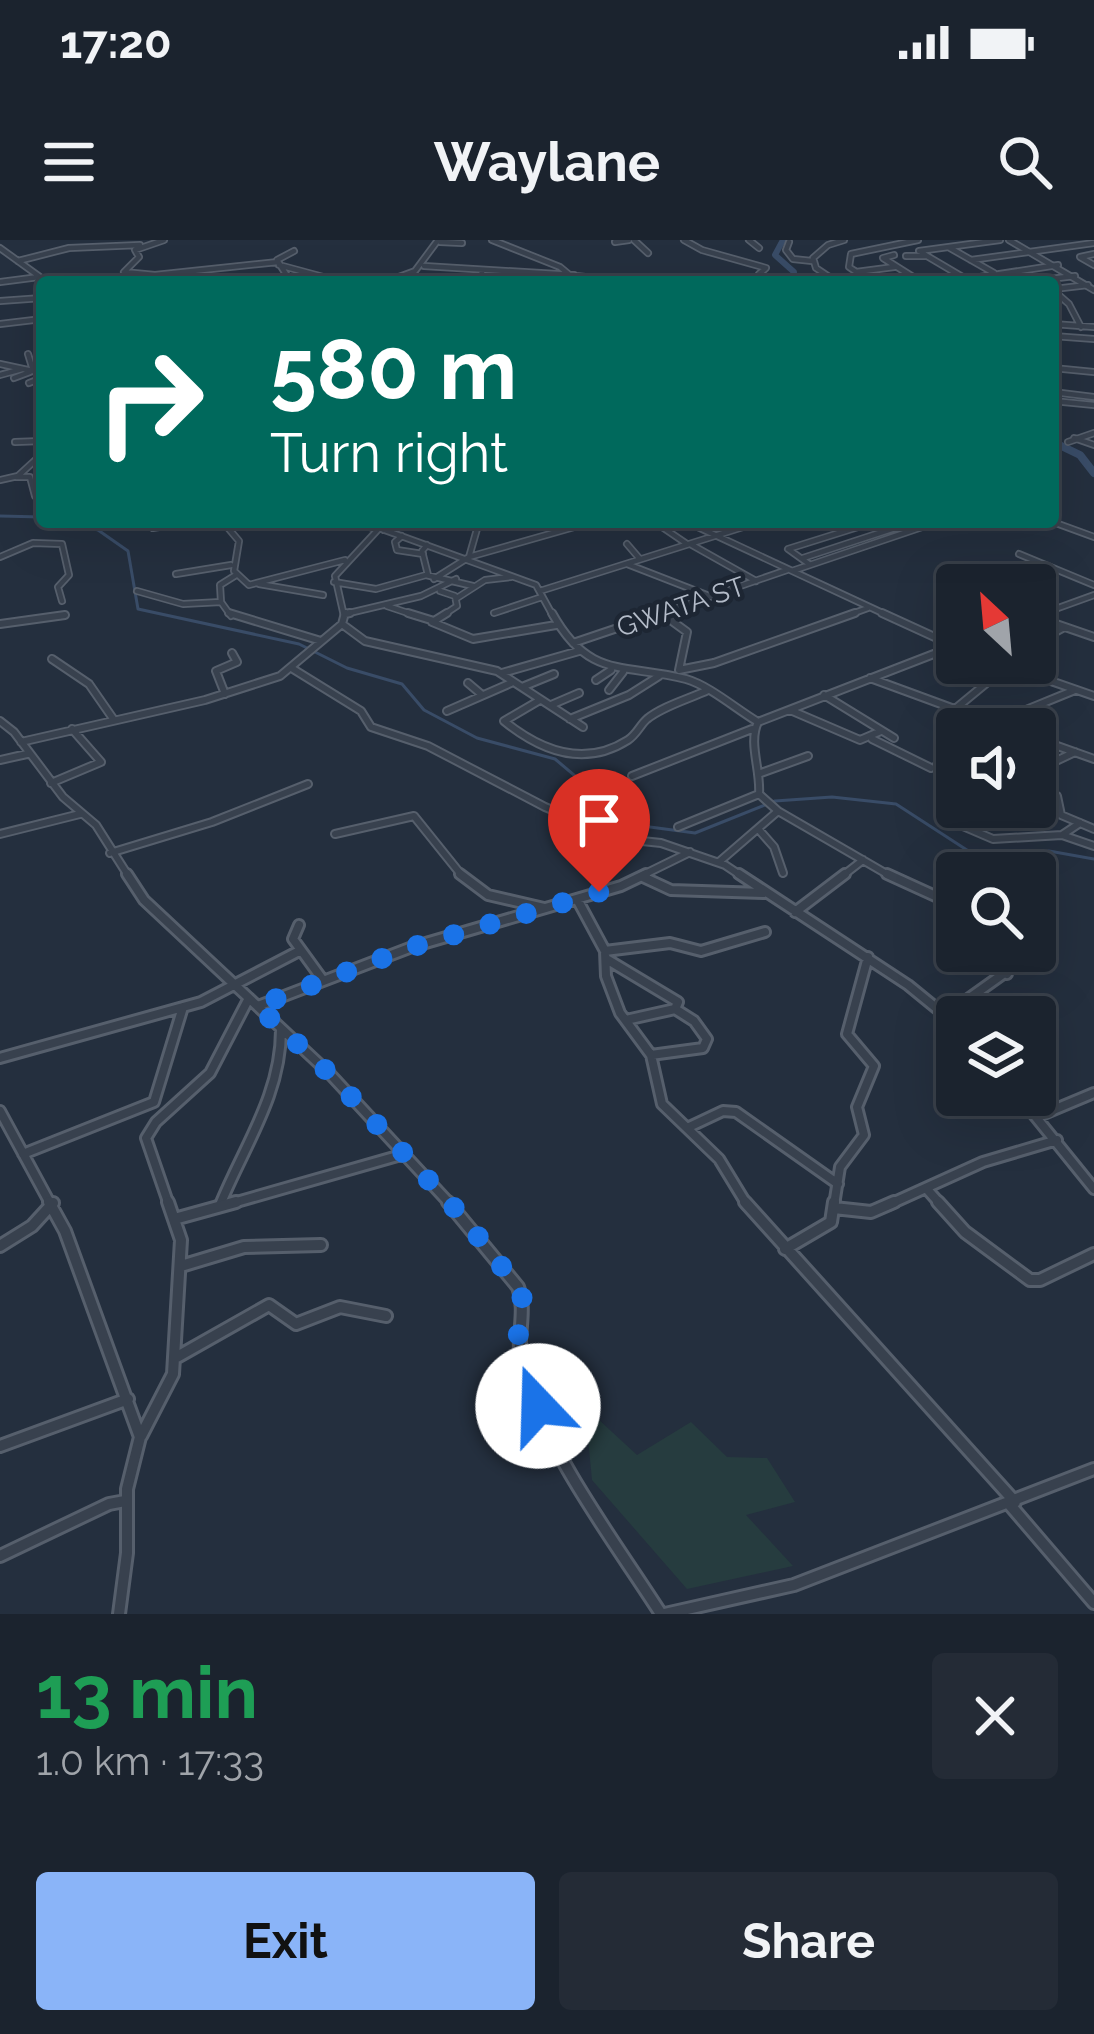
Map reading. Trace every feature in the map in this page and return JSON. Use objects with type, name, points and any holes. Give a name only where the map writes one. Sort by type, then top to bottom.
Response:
[{"type":"street","points":[[74,248],[88,240]]},
{"type":"street","points":[[18,261],[74,248],[118,249],[164,240]]},
{"type":"street","points":[[440,240],[463,244]]},
{"type":"street","points":[[413,276],[440,240]]},
{"type":"street","points":[[401,276],[415,271],[440,240]]},
{"type":"street","points":[[492,240],[571,276]]},
{"type":"street","points":[[615,242],[632,240],[648,254]]},
{"type":"street","points":[[684,240],[702,250],[766,268],[759,274]]},
{"type":"street","points":[[749,240],[759,248]]},
{"type":"street","points":[[813,261],[818,251],[845,240],[862,249]]},
{"type":"street","points":[[882,240],[890,244]]},
{"type":"street","points":[[849,267],[848,258],[862,249],[918,240]]},
{"type":"street","points":[[919,251],[1000,240]]},
{"type":"street","points":[[1009,240],[1090,284]]},
{"type":"street","points":[[1042,240],[1057,248]]},
{"type":"street","points":[[1071,240],[1080,245]]},
{"type":"street","points":[[789,242],[786,250],[793,259],[813,261],[828,276]]},
{"type":"street","points":[[903,242],[963,276]]},
{"type":"street","points":[[148,243],[135,250],[140,257],[124,272],[278,263],[320,276]]},
{"type":"street","points":[[971,260],[1094,243]]},
{"type":"street","points":[[0,248],[38,276]]},
{"type":"street","points":[[949,248],[996,274]]},
{"type":"street","points":[[278,263],[294,251]]},
{"type":"street","points":[[1094,254],[1081,257],[1094,266]]},
{"type":"street","points":[[894,255],[882,257],[910,276]]},
{"type":"street","points":[[906,256],[927,256]]},
{"type":"street","points":[[135,262],[151,274]]},
{"type":"street","points":[[278,263],[287,276]]},
{"type":"street","points":[[424,266],[556,276]]},
{"type":"street","points":[[987,276],[1058,266]]},
{"type":"street","points":[[820,271],[849,267],[862,276]]},
{"type":"street","points":[[856,272],[896,267]]},
{"type":"street","points":[[481,270],[484,276]]},
{"type":"street","points":[[509,271],[510,276]]},
{"type":"street","points":[[1059,278],[1075,276]]},
{"type":"street","points":[[0,282],[36,277]]},
{"type":"street","points":[[1059,289],[1090,284]]},
{"type":"street","points":[[1059,296],[1081,327]]},
{"type":"street","points":[[0,301],[36,300]]},
{"type":"street","points":[[10,309],[11,301]]},
{"type":"street","points":[[0,323],[36,320]]},
{"type":"street","points":[[1059,325],[1094,328]]},
{"type":"street","points":[[1059,336],[1094,339]]},
{"type":"street","points":[[28,354],[32,369]]},
{"type":"street","points":[[0,364],[36,370]]},
{"type":"street","points":[[0,375],[21,369]]},
{"type":"street","points":[[14,378],[32,369]]},
{"type":"street","points":[[1059,369],[1094,372]]},
{"type":"street","points":[[28,383],[36,377]]},
{"type":"street","points":[[1059,393],[1094,401]]},
{"type":"street","points":[[1059,401],[1094,401]]},
{"type":"street","points":[[1094,433],[1071,440],[1094,445]]},
{"type":"street","points":[[15,442],[36,441]]},
{"type":"street","points":[[14,477],[36,459]]},
{"type":"street","points":[[0,480],[30,477],[35,496]]},
{"type":"street","points":[[1059,524],[1094,537]]},
{"type":"street","points":[[228,528],[239,541],[231,565],[245,583],[323,595]]},
{"type":"street","points":[[21,742],[225,694],[292,669],[342,624],[345,614],[334,582],[346,560],[380,528]]},
{"type":"street","points":[[383,528],[518,577],[541,594],[556,625],[576,647],[623,672],[678,674],[870,608]]},
{"type":"street","points":[[345,614],[439,590],[466,566],[476,528]]},
{"type":"street","points":[[553,528],[558,532]]},
{"type":"street","points":[[334,582],[376,589],[431,577],[467,558],[572,528]]},
{"type":"street","points":[[664,528],[757,581]]},
{"type":"street","points":[[699,528],[936,637]]},
{"type":"street","points":[[494,613],[625,563],[740,528]]},
{"type":"street","points":[[813,564],[788,549],[855,528]]},
{"type":"street","points":[[801,558],[894,528]]},
{"type":"street","name":"GWATA ST","points":[[502,673],[661,613],[919,528]]},
{"type":"street","points":[[402,536],[395,542],[397,550],[422,554]]},
{"type":"street","points":[[0,557],[33,543],[62,544],[69,575],[59,584],[62,601]]},
{"type":"street","points":[[627,544],[641,559]]},
{"type":"street","points":[[422,554],[427,545]]},
{"type":"street","points":[[422,554],[431,577]]},
{"type":"street","points":[[1019,554],[1094,585]]},
{"type":"street","points":[[730,565],[758,556]]},
{"type":"street","points":[[257,584],[346,560]]},
{"type":"street","points":[[625,563],[661,578],[682,580],[712,597]]},
{"type":"street","points":[[176,574],[231,565]]},
{"type":"street","points":[[207,569],[221,582],[220,602],[236,620],[322,641]]},
{"type":"street","points":[[221,582],[236,575]]},
{"type":"street","points":[[431,577],[473,586]]},
{"type":"street","points":[[432,622],[455,608],[457,598],[473,586],[488,579],[518,577]]},
{"type":"street","points":[[137,590],[183,604],[220,602]]},
{"type":"street","points":[[439,590],[457,598]]},
{"type":"street","points":[[1056,609],[1094,595]]},
{"type":"street","points":[[386,605],[473,639],[556,625]]},
{"type":"street","points":[[661,613],[687,632],[678,674]]},
{"type":"street","points":[[0,624],[65,615]]},
{"type":"street","points":[[342,624],[354,637]]},
{"type":"street","points":[[1056,624],[1094,637]]},
{"type":"street","points":[[1056,631],[1064,627]]},
{"type":"street","points":[[333,632],[502,673],[584,728]]},
{"type":"street","points":[[225,694],[216,671],[237,662],[232,653]]},
{"type":"street","points":[[632,776],[823,694],[936,653]]},
{"type":"street","points":[[52,658],[88,684],[114,720]]},
{"type":"street","points":[[292,669],[309,675],[361,711],[368,724],[381,732],[428,746],[539,804],[615,836],[719,862],[936,1006]]},
{"type":"street","points":[[596,680],[613,669]]},
{"type":"street","points":[[609,690],[623,672]]},
{"type":"street","points":[[447,711],[482,694],[554,674]]},
{"type":"street","points":[[678,674],[709,689],[755,725],[759,794]]},
{"type":"street","points":[[570,719],[629,695],[660,675]]},
{"type":"street","points":[[870,678],[952,708]]},
{"type":"street","points":[[468,683],[482,694]]},
{"type":"street","points":[[1056,683],[1094,696]]},
{"type":"street","points":[[957,708],[976,697],[984,684]]},
{"type":"street","points":[[540,700],[504,721],[537,743],[584,760],[638,734],[650,717],[709,689]]},
{"type":"street","points":[[1032,708],[1076,690]]},
{"type":"street","points":[[549,706],[579,693]]},
{"type":"street","points":[[823,694],[894,737]]},
{"type":"street","points":[[788,709],[860,740],[881,731]]},
{"type":"street","points":[[0,721],[51,783],[96,825],[144,900],[330,1074],[461,1215],[518,1287],[524,1303],[516,1348],[573,1478],[672,1613],[704,1610],[794,1585],[1094,1469]]},
{"type":"street","points":[[51,783],[101,762],[72,729]]},
{"type":"street","points":[[870,739],[931,768]]},
{"type":"street","points":[[1056,745],[1094,759]]},
{"type":"street","points":[[1056,761],[1075,752]]},
{"type":"street","points":[[0,760],[27,754]]},
{"type":"street","points":[[761,773],[808,755]]},
{"type":"street","points":[[110,853],[212,822],[308,784]]},
{"type":"street","points":[[759,794],[778,811],[863,860],[936,895]]},
{"type":"street","points":[[678,827],[759,794]]},
{"type":"street","points":[[1056,796],[1060,815],[1094,829]]},
{"type":"street","points":[[719,862],[778,811]]},
{"type":"street","points":[[0,834],[81,814]]},
{"type":"street","points":[[335,834],[414,816],[469,885],[488,895],[545,908]]},
{"type":"street","points":[[1062,835],[1080,823]]},
{"type":"street","points":[[961,828],[994,842],[1062,835],[1094,846]]},
{"type":"street","points":[[760,831],[774,847],[783,873]]},
{"type":"street","points":[[119,1614],[127,1553],[125,1501],[140,1437],[167,1390],[175,1358],[181,1266],[177,1219],[160,1186],[146,1138],[156,1122],[210,1073],[253,1002],[643,877],[692,852]]},
{"type":"street","points":[[795,912],[863,860]]},
{"type":"street","points":[[643,877],[671,890],[765,892]]},
{"type":"street","points":[[577,899],[606,956],[606,976],[625,1020],[651,1055],[662,1104],[734,1178],[746,1205],[1012,1503],[1030,1534],[1094,1603]]},
{"type":"street","points":[[299,925],[293,939],[322,980]]},
{"type":"street","points":[[606,956],[670,943],[700,951],[765,932]]},
{"type":"street","points":[[0,1058],[207,999],[301,950]]},
{"type":"street","points":[[606,956],[678,1002],[675,1009]]},
{"type":"street","points":[[784,1249],[824,1227],[834,1208],[842,1163],[864,1135],[856,1107],[874,1073],[847,1034],[868,957]]},
{"type":"street","points":[[974,996],[1010,972]]},
{"type":"street","points":[[23,1154],[154,1102],[183,1007]]},
{"type":"street","points":[[625,1020],[675,1009],[694,1021],[706,1046],[690,1053],[651,1055]]},
{"type":"street","points":[[220,1205],[236,1160],[273,1092],[282,1055],[281,1029]]},
{"type":"street","points":[[1056,1109],[1094,1093]]},
{"type":"street","points":[[0,1111],[52,1204],[140,1437]]},
{"type":"street","points":[[687,1128],[723,1111],[736,1112],[839,1185]]},
{"type":"street","points":[[1039,1116],[1094,1190]]},
{"type":"street","points":[[834,1208],[871,1212],[1008,1152],[1057,1140]]},
{"type":"street","points":[[177,1219],[401,1155]]},
{"type":"street","points":[[926,1188],[965,1232],[1030,1280],[1040,1280],[1094,1254]]},
{"type":"street","points":[[0,1246],[32,1226],[52,1204]]},
{"type":"street","points":[[181,1266],[244,1247],[321,1245]]},
{"type":"street","points":[[175,1358],[268,1305],[296,1324],[340,1307],[386,1316]]},
{"type":"street","points":[[0,1446],[128,1399]]},
{"type":"street","points":[[0,1556],[109,1504],[125,1501]]},
{"type":"green space","points":[[585,1407],[637,1455],[691,1422],[727,1457],[767,1458],[795,1502],[746,1515],[793,1566],[687,1589],[592,1480]]},
{"type":"waterway","points":[[783,240],[775,255],[794,276]]},
{"type":"waterway","points":[[1059,445],[1080,455],[1094,473]]},
{"type":"waterway","points":[[0,516],[36,517]]},
{"type":"waterway","points":[[92,528],[128,551],[138,609],[299,644],[347,668],[402,684],[424,710],[477,738],[555,759],[606,802],[650,827],[695,833],[775,801],[832,797],[896,804],[990,865],[1049,851],[1094,859]]},
{"type":"route","points":[[538,1406],[516,1348],[524,1303],[518,1287],[461,1215],[330,1074],[257,1006],[412,947],[599,892]]}]
